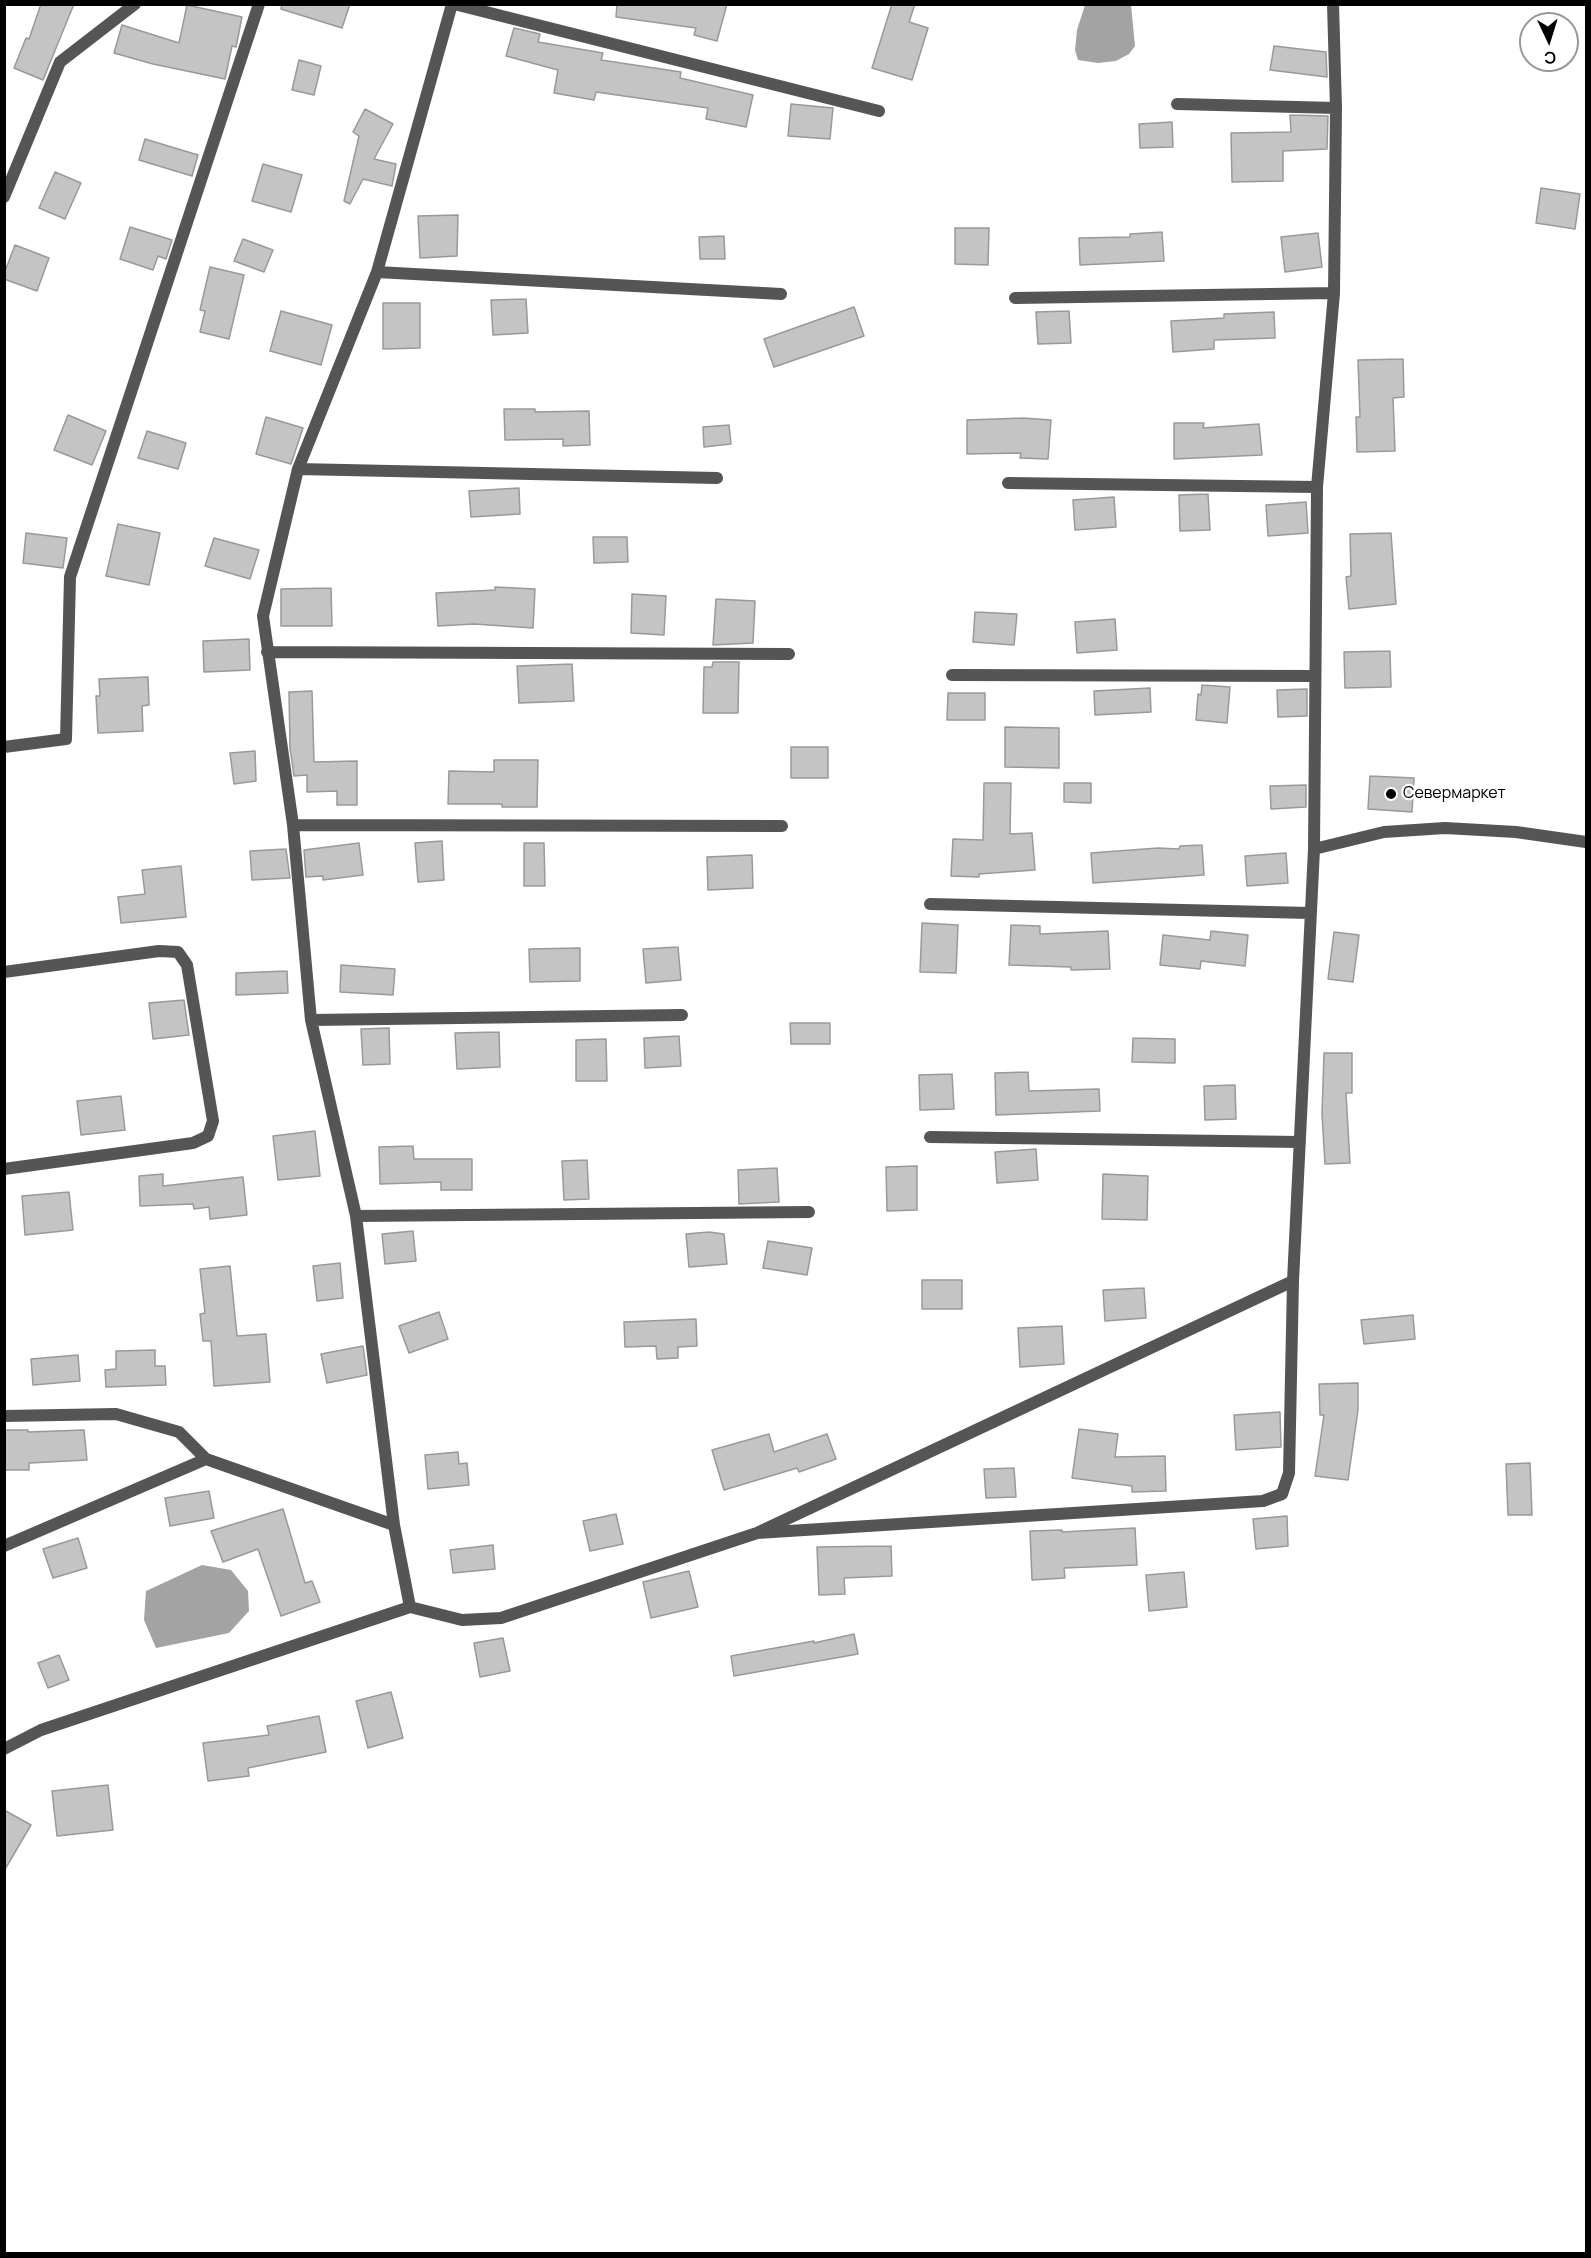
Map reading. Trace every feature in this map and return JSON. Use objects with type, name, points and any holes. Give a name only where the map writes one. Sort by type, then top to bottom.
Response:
[{"type":"street","points":[[4,197],[60,62],[135,4]]},
{"type":"street","points":[[4,747],[66,739],[70,577],[259,4]]},
{"type":"street","points":[[411,1607],[394,1525],[356,1216],[311,1020],[293,825],[263,616],[298,469],[377,272],[453,4],[879,111]]},
{"type":"street","points":[[757,1533],[1263,1501],[1282,1494],[1289,1473],[1293,1281],[1314,849],[1317,487],[1334,293],[1336,108],[1333,4]]},
{"type":"street","points":[[1177,104],[1336,108]]},
{"type":"street","points":[[377,272],[781,294]]},
{"type":"street","points":[[1015,298],[1334,293]]},
{"type":"street","points":[[298,469],[717,478]]},
{"type":"street","points":[[1008,483],[1317,487]]},
{"type":"street","points":[[267,652],[789,654]]},
{"type":"street","points":[[952,675],[1314,676]]},
{"type":"street","points":[[293,825],[782,826]]},
{"type":"street","points":[[1314,849],[1384,832],[1445,828],[1516,832],[1587,842]]},
{"type":"street","points":[[930,904],[1310,913]]},
{"type":"street","points":[[4,972],[159,951],[178,952],[188,965],[213,1121],[208,1136],[193,1143],[4,1169]]},
{"type":"street","points":[[311,1020],[682,1016]]},
{"type":"street","points":[[930,1137],[1300,1142]]},
{"type":"street","points":[[356,1216],[809,1212]]},
{"type":"street","points":[[4,1749],[41,1730],[411,1607],[462,1620],[501,1618],[757,1533],[1293,1281]]},
{"type":"street","points":[[4,1416],[116,1414],[179,1432],[206,1459],[394,1525]]},
{"type":"street","points":[[4,1546],[206,1459]]},
{"type":"shaded area","points":[[1085,5],[1131,5],[1135,46],[1129,54],[1116,61],[1098,63],[1078,60],[1075,50],[1077,30]]},
{"type":"shaded area","points":[[202,1565],[231,1570],[248,1591],[249,1611],[229,1633],[156,1648],[144,1620],[146,1591]]},
{"type":"building","points":[[41,4],[74,4],[43,80],[14,68],[26,38],[29,39]]},
{"type":"building","points":[[282,4],[350,4],[342,28],[281,9]]},
{"type":"building","points":[[617,4],[727,4],[717,41],[694,35],[696,28],[616,17]]},
{"type":"building","points":[[892,4],[915,4],[909,22],[928,28],[912,80],[872,68]]},
{"type":"building","points":[[187,5],[242,17],[236,47],[232,46],[225,79],[153,64],[114,53],[122,25],[179,43]]},
{"type":"building","points":[[514,28],[540,34],[538,42],[603,53],[601,60],[681,72],[680,78],[753,95],[746,127],[706,119],[708,108],[596,92],[594,100],[554,93],[558,70],[506,56]]},
{"type":"building","points":[[1274,46],[1326,52],[1327,77],[1270,70]]},
{"type":"building","points":[[299,60],[321,66],[314,95],[292,90]]},
{"type":"building","points":[[791,104],[833,108],[830,139],[788,136]]},
{"type":"building","points":[[365,109],[393,124],[374,159],[396,164],[392,186],[363,179],[350,204],[344,201],[359,136],[353,132]]},
{"type":"building","points":[[1290,115],[1328,116],[1327,149],[1283,151],[1283,181],[1232,182],[1231,133],[1291,132]]},
{"type":"building","points":[[1172,122],[1173,147],[1140,148],[1139,124]]},
{"type":"building","points":[[145,139],[198,155],[192,176],[139,160]]},
{"type":"building","points":[[263,164],[302,175],[291,212],[252,201]]},
{"type":"building","points":[[55,172],[81,183],[65,219],[39,208]]},
{"type":"building","points":[[1541,188],[1580,194],[1575,229],[1536,223]]},
{"type":"building","points":[[458,215],[457,256],[420,258],[418,216]]},
{"type":"building","points":[[130,227],[172,240],[166,259],[158,256],[153,270],[120,259]]},
{"type":"building","points":[[955,228],[989,228],[988,265],[955,264]]},
{"type":"building","points":[[1162,232],[1164,261],[1080,265],[1079,238],[1130,237],[1130,234]]},
{"type":"building","points":[[1318,233],[1322,267],[1285,272],[1281,237]]},
{"type":"building","points":[[724,236],[725,259],[700,259],[699,237]]},
{"type":"building","points":[[243,239],[273,250],[264,272],[234,261]]},
{"type":"building","points":[[15,245],[49,258],[37,291],[4,279]]},
{"type":"building","points":[[210,267],[244,275],[229,339],[200,332],[205,311],[200,310]]},
{"type":"building","points":[[526,299],[528,333],[493,335],[491,300]]},
{"type":"building","points":[[383,303],[420,303],[420,348],[383,349]]},
{"type":"building","points":[[854,307],[864,336],[774,367],[764,339]]},
{"type":"building","points":[[281,311],[332,325],[321,365],[270,351]]},
{"type":"building","points":[[1069,311],[1071,343],[1038,344],[1036,312]]},
{"type":"building","points":[[1274,312],[1275,338],[1214,340],[1214,349],[1173,352],[1171,321],[1224,318],[1224,314]]},
{"type":"building","points":[[1403,359],[1404,397],[1393,398],[1395,451],[1357,452],[1356,417],[1360,417],[1358,360]]},
{"type":"building","points":[[504,409],[535,409],[535,412],[589,411],[590,445],[563,446],[563,439],[505,440]]},
{"type":"building","points":[[68,415],[106,431],[92,465],[54,450]]},
{"type":"building","points":[[266,417],[303,428],[291,464],[256,454]]},
{"type":"building","points":[[1023,418],[1051,420],[1048,459],[1020,458],[1021,453],[967,454],[967,420]]},
{"type":"building","points":[[1174,423],[1204,423],[1203,428],[1259,424],[1262,455],[1174,459]]},
{"type":"building","points":[[729,425],[731,444],[704,447],[703,427]]},
{"type":"building","points":[[147,431],[186,443],[178,469],[138,458]]},
{"type":"building","points":[[519,488],[520,514],[471,517],[469,491]]},
{"type":"building","points":[[1208,494],[1210,530],[1180,531],[1179,495]]},
{"type":"building","points":[[1114,497],[1116,527],[1075,530],[1073,500]]},
{"type":"building","points":[[1306,502],[1308,533],[1268,536],[1266,505]]},
{"type":"building","points":[[118,524],[160,533],[149,585],[106,576]]},
{"type":"building","points":[[26,533],[67,538],[63,568],[23,563]]},
{"type":"building","points":[[1391,533],[1396,604],[1349,609],[1346,577],[1351,576],[1350,534]]},
{"type":"building","points":[[593,537],[627,537],[628,562],[594,563]]},
{"type":"building","points":[[214,538],[259,550],[250,579],[205,566]]},
{"type":"building","points":[[495,587],[535,589],[533,628],[474,624],[438,626],[436,593],[495,590]]},
{"type":"building","points":[[331,588],[332,626],[281,626],[281,589]]},
{"type":"building","points":[[632,594],[666,596],[664,635],[631,633]]},
{"type":"building","points":[[716,599],[755,601],[753,643],[713,645]]},
{"type":"building","points":[[975,612],[1017,614],[1014,645],[973,642]]},
{"type":"building","points":[[1115,619],[1117,650],[1077,653],[1075,622]]},
{"type":"building","points":[[249,639],[250,670],[204,672],[203,641]]},
{"type":"building","points":[[1390,651],[1391,687],[1345,688],[1344,652]]},
{"type":"building","points":[[713,662],[739,662],[738,713],[703,713],[704,667],[712,667]]},
{"type":"building","points":[[572,664],[574,701],[519,703],[517,666]]},
{"type":"building","points":[[148,677],[149,705],[142,706],[143,731],[98,733],[96,696],[100,696],[99,679]]},
{"type":"building","points":[[1202,685],[1230,687],[1227,723],[1196,720],[1198,694],[1201,695]]},
{"type":"building","points":[[1150,688],[1151,712],[1095,715],[1094,691]]},
{"type":"building","points":[[1307,689],[1307,716],[1278,717],[1277,690]]},
{"type":"building","points":[[312,691],[314,762],[357,761],[357,805],[337,805],[337,791],[307,792],[307,775],[294,776],[290,748],[289,692]]},
{"type":"building","points":[[948,693],[985,693],[985,720],[947,720]]},
{"type":"building","points":[[1005,727],[1059,728],[1059,768],[1005,767]]},
{"type":"building","points":[[791,747],[828,747],[828,778],[791,778]]},
{"type":"building","points":[[255,751],[256,781],[234,784],[230,753]]},
{"type":"building","points":[[494,760],[538,760],[537,807],[502,807],[502,804],[448,804],[449,771],[494,772]]},
{"type":"building","name":"Севермаркет","points":[[1370,776],[1414,778],[1412,812],[1368,809]]},
{"type":"building","points":[[984,783],[1011,783],[1010,834],[1032,833],[1035,870],[979,874],[979,877],[951,876],[953,839],[983,840]]},
{"type":"building","points":[[1064,783],[1091,783],[1091,803],[1064,802]]},
{"type":"building","points":[[1306,785],[1306,807],[1271,809],[1270,786]]},
{"type":"building","points":[[442,841],[444,880],[418,882],[415,843]]},
{"type":"building","points":[[359,843],[363,875],[323,880],[323,876],[306,877],[304,850]]},
{"type":"building","points":[[524,843],[544,843],[545,886],[524,886]]},
{"type":"building","points":[[1202,845],[1204,875],[1093,883],[1091,853],[1158,848],[1179,849],[1180,846]]},
{"type":"building","points":[[286,849],[290,878],[252,880],[250,851]]},
{"type":"building","points":[[1286,853],[1288,883],[1247,886],[1245,856]]},
{"type":"building","points":[[752,855],[753,888],[708,890],[707,857]]},
{"type":"building","points":[[181,866],[186,917],[121,923],[118,897],[145,894],[142,870]]},
{"type":"building","points":[[922,923],[958,925],[956,973],[920,972]]},
{"type":"building","points":[[1011,925],[1040,926],[1040,934],[1108,931],[1110,969],[1071,970],[1071,967],[1009,965]]},
{"type":"building","points":[[1211,931],[1248,935],[1245,966],[1201,961],[1200,969],[1160,965],[1163,935],[1210,940]]},
{"type":"building","points":[[1334,932],[1359,935],[1353,982],[1328,979]]},
{"type":"building","points":[[678,947],[681,980],[646,983],[643,949]]},
{"type":"building","points":[[580,948],[580,981],[530,982],[529,949]]},
{"type":"building","points":[[341,965],[395,969],[393,995],[340,992]]},
{"type":"building","points":[[287,971],[288,993],[236,995],[236,973]]},
{"type":"building","points":[[184,1000],[189,1035],[153,1039],[149,1003]]},
{"type":"building","points":[[790,1023],[830,1023],[830,1044],[791,1044]]},
{"type":"building","points":[[389,1028],[390,1064],[363,1065],[361,1029]]},
{"type":"building","points":[[499,1032],[500,1067],[457,1069],[455,1033]]},
{"type":"building","points":[[679,1036],[681,1066],[645,1068],[644,1038]]},
{"type":"building","points":[[1133,1038],[1175,1039],[1175,1063],[1132,1062]]},
{"type":"building","points":[[606,1039],[607,1081],[576,1081],[576,1040]]},
{"type":"building","points":[[1324,1053],[1352,1053],[1352,1093],[1346,1093],[1350,1163],[1325,1164],[1322,1114]]},
{"type":"building","points":[[1028,1072],[1029,1091],[1099,1089],[1100,1111],[996,1115],[995,1073]]},
{"type":"building","points":[[952,1074],[954,1109],[920,1110],[919,1075]]},
{"type":"building","points":[[1235,1085],[1236,1119],[1205,1120],[1204,1086]]},
{"type":"building","points":[[121,1096],[125,1130],[81,1135],[77,1101]]},
{"type":"building","points":[[315,1131],[320,1176],[278,1180],[273,1136]]},
{"type":"building","points":[[413,1146],[414,1159],[472,1159],[472,1190],[441,1190],[441,1182],[380,1184],[379,1147]]},
{"type":"building","points":[[1036,1149],[1038,1180],[997,1183],[995,1152]]},
{"type":"building","points":[[587,1160],[589,1199],[564,1200],[562,1161]]},
{"type":"building","points":[[917,1166],[917,1210],[887,1211],[886,1167]]},
{"type":"building","points":[[777,1168],[779,1202],[739,1204],[738,1170]]},
{"type":"building","points":[[163,1174],[163,1186],[243,1177],[247,1215],[210,1219],[209,1207],[194,1209],[193,1204],[140,1206],[139,1176]]},
{"type":"building","points":[[1103,1174],[1148,1176],[1147,1220],[1102,1219]]},
{"type":"building","points":[[69,1192],[73,1230],[25,1235],[22,1196]]},
{"type":"building","points":[[413,1231],[416,1261],[385,1264],[382,1234]]},
{"type":"building","points":[[709,1232],[724,1234],[727,1264],[689,1267],[686,1234]]},
{"type":"building","points":[[768,1241],[812,1248],[807,1275],[763,1268]]},
{"type":"building","points":[[340,1263],[343,1298],[317,1301],[313,1266]]},
{"type":"building","points":[[230,1266],[237,1336],[266,1334],[270,1382],[214,1386],[211,1341],[203,1341],[200,1314],[205,1313],[200,1269]]},
{"type":"building","points":[[922,1280],[962,1280],[962,1309],[922,1309]]},
{"type":"building","points":[[1144,1288],[1146,1318],[1105,1321],[1103,1290]]},
{"type":"building","points":[[439,1312],[448,1339],[409,1353],[399,1326]]},
{"type":"building","points":[[1413,1315],[1415,1339],[1364,1344],[1361,1320]]},
{"type":"building","points":[[696,1319],[697,1346],[678,1347],[678,1358],[657,1359],[656,1346],[625,1347],[624,1322]]},
{"type":"building","points":[[1062,1326],[1064,1364],[1020,1367],[1018,1328]]},
{"type":"building","points":[[363,1346],[367,1375],[327,1383],[321,1354]]},
{"type":"building","points":[[155,1350],[155,1366],[165,1366],[166,1385],[106,1387],[105,1370],[116,1369],[116,1351]]},
{"type":"building","points":[[78,1355],[80,1381],[33,1385],[31,1359]]},
{"type":"building","points":[[1358,1383],[1358,1410],[1348,1480],[1315,1476],[1324,1415],[1320,1415],[1319,1384]]},
{"type":"building","points":[[1280,1412],[1281,1447],[1236,1450],[1234,1415]]},
{"type":"building","points":[[1079,1429],[1118,1434],[1115,1457],[1165,1456],[1166,1491],[1132,1492],[1132,1486],[1072,1478]]},
{"type":"building","points":[[4,1430],[28,1430],[28,1432],[84,1430],[87,1460],[29,1463],[29,1470],[4,1470]]},
{"type":"building","points":[[769,1434],[774,1452],[827,1434],[836,1459],[799,1472],[797,1468],[724,1490],[712,1450]]},
{"type":"building","points":[[458,1452],[459,1464],[467,1463],[469,1485],[428,1489],[425,1455]]},
{"type":"building","points":[[1530,1463],[1532,1515],[1508,1515],[1506,1464]]},
{"type":"building","points":[[1014,1468],[1016,1497],[986,1498],[984,1469]]},
{"type":"building","points":[[209,1491],[214,1518],[170,1526],[165,1498]]},
{"type":"building","points":[[283,1509],[305,1583],[312,1581],[320,1602],[281,1616],[258,1549],[223,1562],[211,1531]]},
{"type":"building","points":[[616,1514],[623,1544],[590,1551],[583,1521]]},
{"type":"building","points":[[1287,1516],[1288,1546],[1256,1549],[1253,1519]]},
{"type":"building","points":[[1135,1528],[1137,1565],[1064,1568],[1065,1578],[1032,1580],[1030,1531],[1062,1530],[1062,1532]]},
{"type":"building","points":[[78,1538],[87,1568],[53,1578],[43,1549]]},
{"type":"building","points":[[493,1545],[495,1569],[453,1573],[450,1550]]},
{"type":"building","points":[[891,1546],[892,1576],[844,1578],[845,1594],[819,1595],[817,1547]]},
{"type":"building","points":[[689,1571],[698,1607],[651,1618],[643,1582]]},
{"type":"building","points":[[1184,1572],[1187,1607],[1149,1611],[1146,1575]]},
{"type":"building","points":[[854,1634],[858,1654],[734,1676],[731,1656],[814,1641],[814,1643]]},
{"type":"building","points":[[503,1638],[510,1671],[480,1677],[474,1643]]},
{"type":"building","points":[[59,1655],[69,1680],[48,1688],[38,1663]]},
{"type":"building","points":[[391,1692],[403,1738],[368,1748],[356,1701]]},
{"type":"building","points":[[319,1716],[326,1752],[248,1768],[249,1776],[208,1781],[203,1743],[269,1735],[267,1726]]},
{"type":"building","points":[[108,1785],[113,1830],[57,1836],[52,1791]]},
{"type":"building","points":[[4,1810],[31,1825],[4,1871]]},
{"type":"place","name":"Севермаркет","points":[[1391,794]]}]
